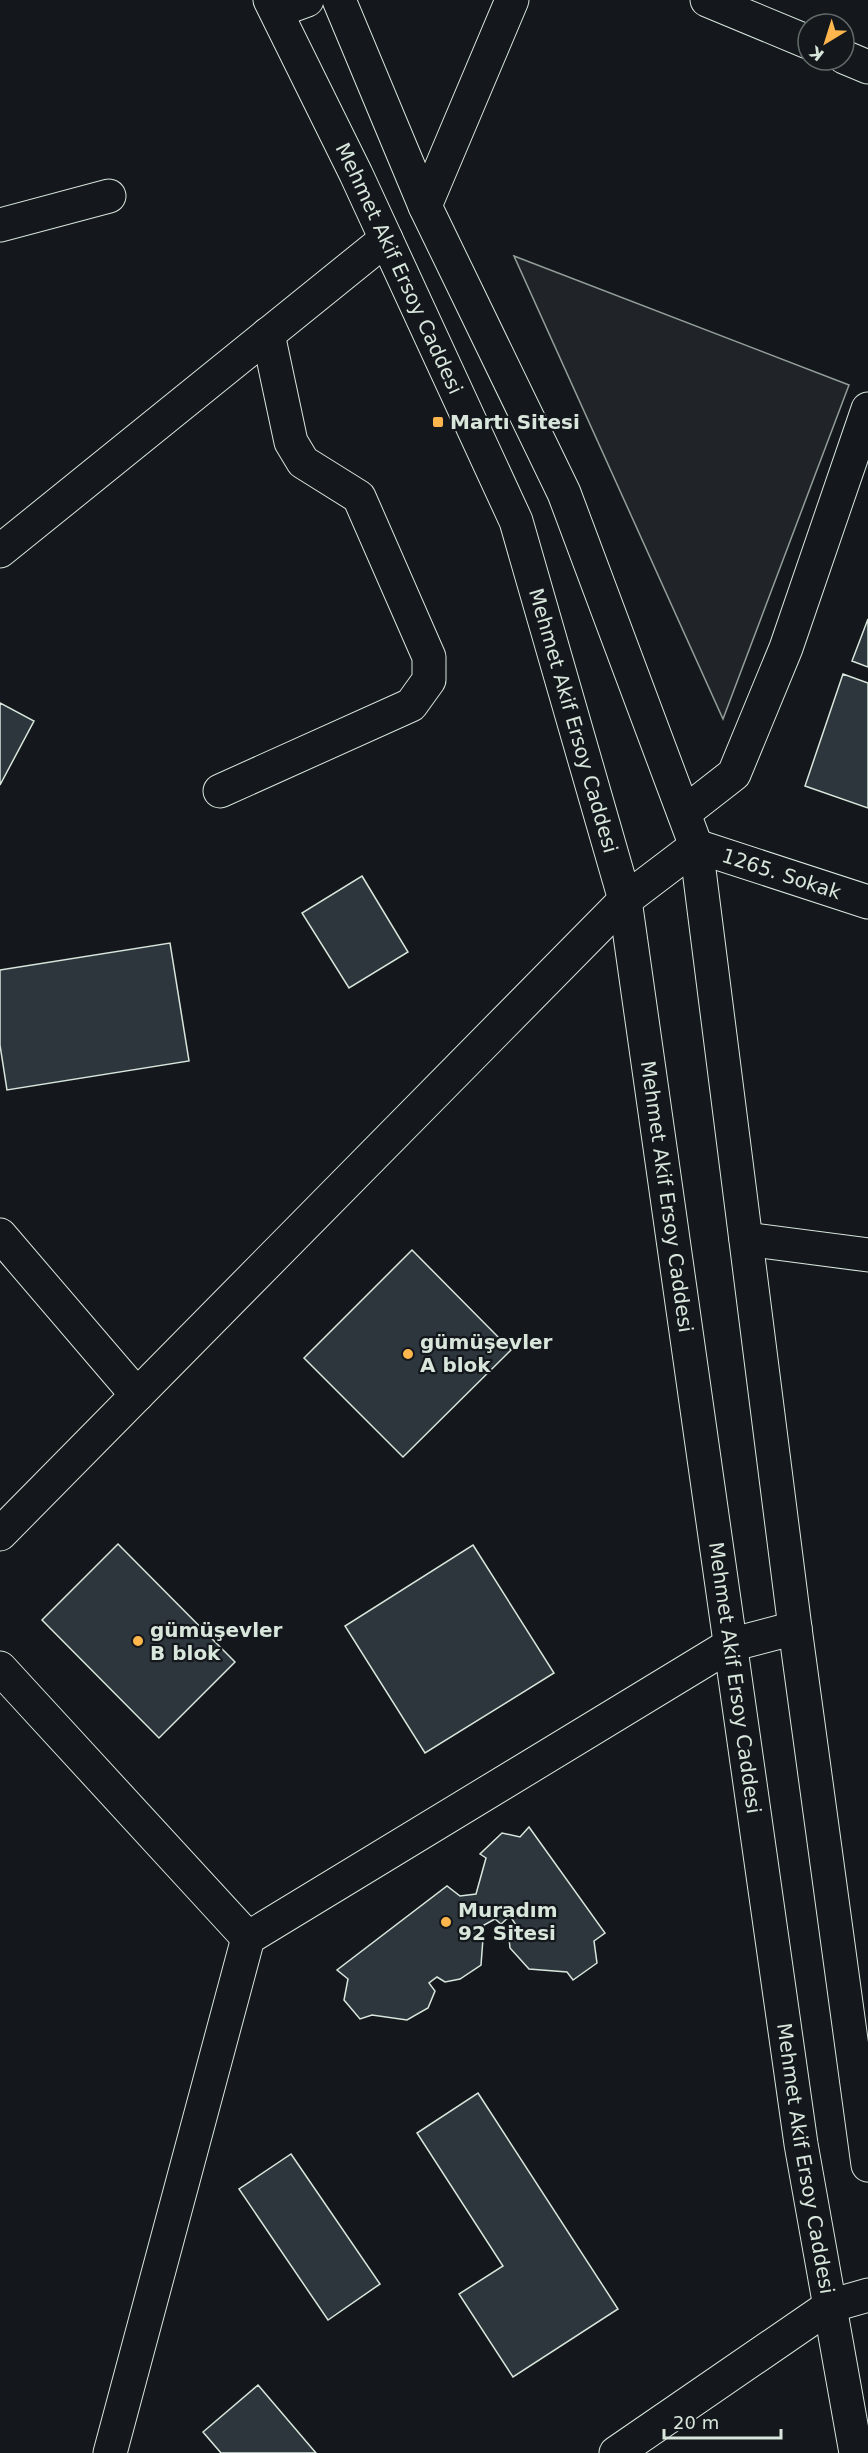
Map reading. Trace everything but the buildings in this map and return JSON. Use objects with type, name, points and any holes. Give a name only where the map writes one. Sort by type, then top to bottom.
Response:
[{"type":"main road","points":[[273,6],[307,0]]},
{"type":"main road","points":[[339,0],[425,206],[564,493],[696,846],[795,1628],[868,2165]]},
{"type":"main road","points":[[425,206],[512,0]]},
{"type":"main road","points":[[707,0],[796,37]]},
{"type":"main road","name":"Mehmet Akif Ersoy Caddesi","points":[[273,6],[386,238],[516,521],[625,900],[801,2144],[856,2453]]},
{"type":"main road","points":[[0,225],[109,196]]},
{"type":"main road","points":[[0,551],[386,238]]},
{"type":"main road","points":[[220,791],[411,705],[429,680],[429,657],[359,497],[303,462],[291,442],[268,334]]},
{"type":"main road","points":[[684,813],[734,774],[786,648],[868,409]]},
{"type":"main road","points":[[0,1534],[625,900],[696,846]]},
{"type":"main road","name":"1265. Sokak","points":[[696,846],[868,902]]},
{"type":"main road","points":[[0,1235],[137,1395]]},
{"type":"main road","points":[[746,1239],[868,1256]]},
{"type":"main road","points":[[111,2453],[248,1938],[730,1645],[795,1628]]},
{"type":"main road","points":[[0,1668],[248,1938]]},
{"type":"main road","points":[[616,2453],[830,2307],[868,2295]]},
{"type":"shaded area","points":[[514,256],[849,385],[723,719]]},
{"type":"place","name":"Martı Sitesi","points":[[438,422]]},
{"type":"place","name":"gümüşevler A blok","points":[[408,1354]]},
{"type":"place","name":"gümüşevler B blok","points":[[138,1641]]},
{"type":"place","name":"Muradım 92 Sitesi","points":[[446,1922]]}]
